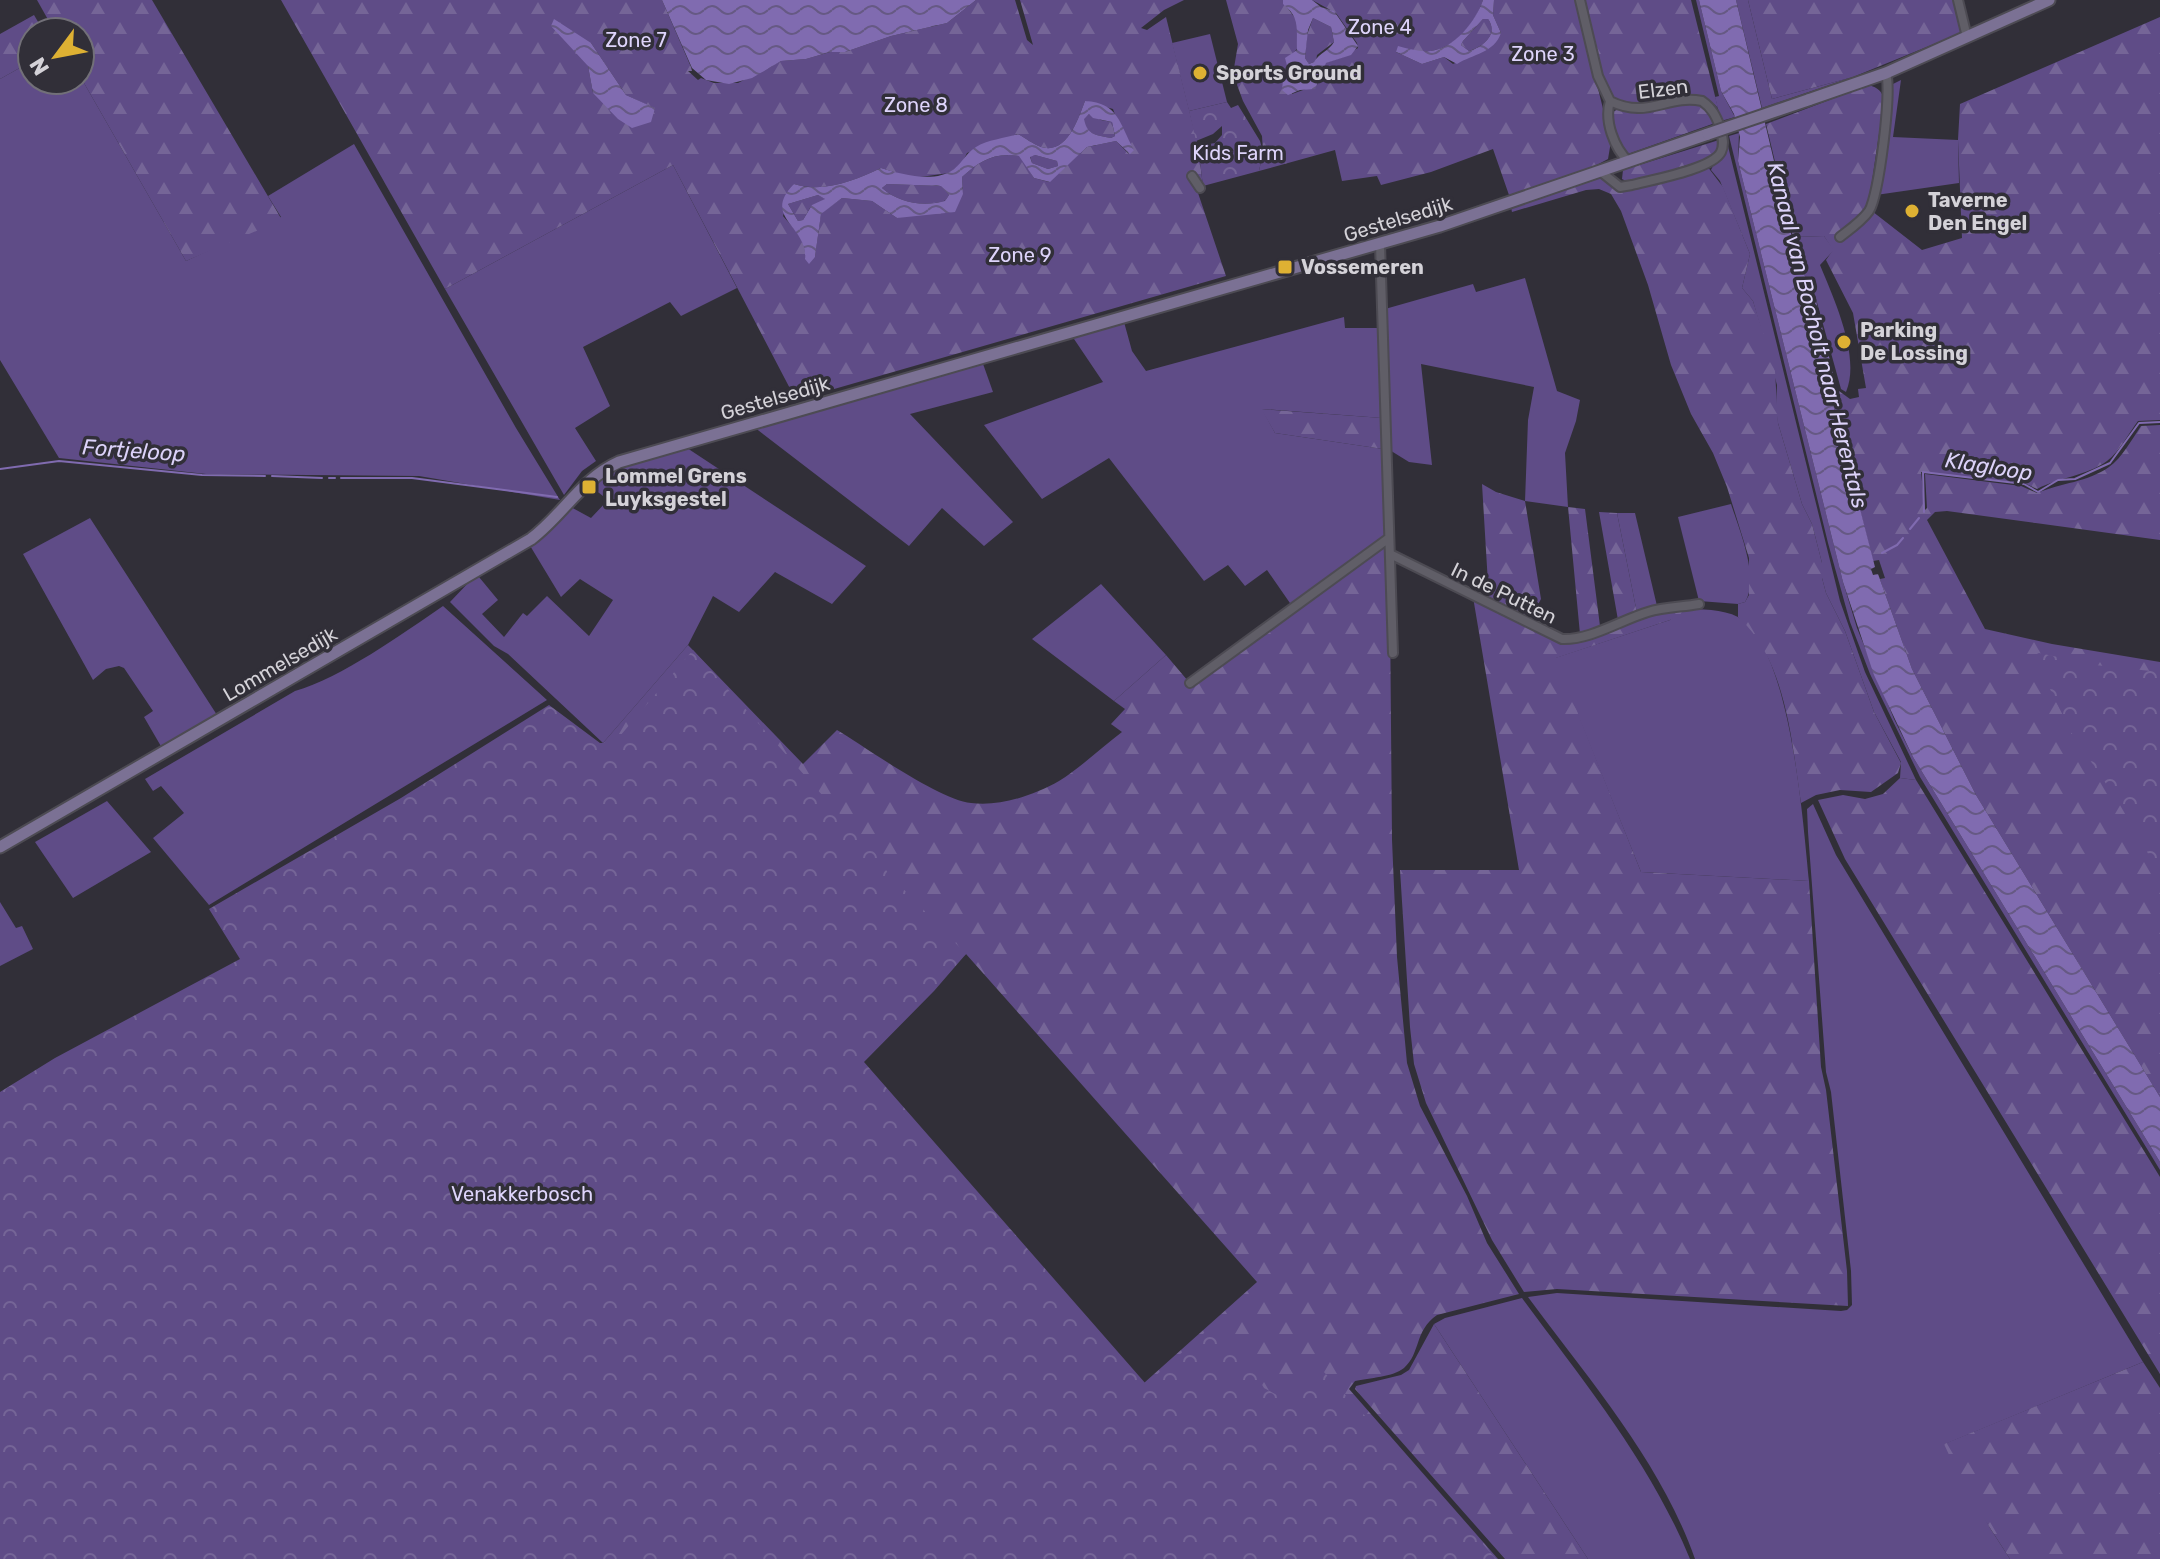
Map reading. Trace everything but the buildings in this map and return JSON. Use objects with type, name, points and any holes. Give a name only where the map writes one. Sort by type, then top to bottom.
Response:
[{"type":"main road","name":"Gestelsedijk","points":[[569,501],[592,477],[619,462],[1380,244],[1886,73],[2049,0]]},
{"type":"main road","name":"Lommelsedijk","points":[[0,847],[531,539],[569,501]]},
{"type":"street","name":"Elzen","points":[[1580,0],[1598,76],[1610,101],[1608,110],[1614,142],[1614,167],[1620,187],[1709,163],[1720,153],[1723,138],[1714,111],[1702,101],[1684,100],[1638,110],[1610,101]]},
{"type":"street","points":[[1958,0],[1967,37]]},
{"type":"street","points":[[1840,237],[1868,213],[1872,204],[1881,160],[1889,90],[1886,73]]},
{"type":"street","name":"Elzen","points":[[1614,142],[1620,152],[1614,167],[1625,187]]},
{"type":"street","points":[[1192,176],[1200,188]]},
{"type":"street","points":[[1380,244],[1393,653]]},
{"type":"street","points":[[1190,683],[1389,538]]},
{"type":"street","name":"In de Putten","points":[[1390,554],[1562,639],[1591,633],[1648,612],[1699,604]]},
{"type":"green space","points":[[37,0],[152,0],[282,220],[186,261],[91,96],[96,96],[96,16],[46,16]]},
{"type":"green space","points":[[281,0],[662,0],[691,67],[692,71],[688,71],[698,80],[738,83],[781,61],[845,52],[891,36],[947,23],[976,0],[1015,0],[1027,40],[1033,45],[1020,0],[1184,0],[1164,10],[1141,28],[1147,30],[1166,17],[1198,146],[1203,186],[1197,190],[1226,276],[796,400],[673,165],[445,289]],"holes":[[[591,43],[626,95],[654,108],[593,93],[588,66]],[[1085,101],[1113,109],[1129,154],[1116,141],[1087,147],[1049,182],[1034,178],[1020,156],[995,157],[981,162],[962,177],[963,194],[897,218],[872,201],[842,198],[821,213],[815,257],[805,259],[802,241],[783,216],[794,184],[827,186],[881,168],[913,178],[949,173],[962,163],[967,153],[1018,134],[1041,147],[1058,146],[1070,134]]]},
{"type":"green space","points":[[1226,0],[1283,0],[1299,28],[1297,49],[1288,57],[1289,73],[1285,77],[1292,94],[1317,85],[1325,63],[1358,48],[1336,13],[1312,0],[1483,0],[1471,24],[1443,48],[1396,52],[1422,64],[1444,57],[1453,64],[1501,33],[1493,15],[1494,0],[1576,0],[1611,141],[1608,159],[1589,169],[1509,195],[1493,149],[1431,172],[1381,185],[1377,176],[1342,181],[1335,150],[1259,171],[1262,136],[1233,74],[1238,44]]},
{"type":"green space","points":[[1583,0],[1691,0],[1718,108],[1705,98],[1690,96],[1643,105],[1629,105],[1616,99],[1601,77]]},
{"type":"green space","points":[[1696,0],[1699,0],[1721,91],[1735,117],[1721,121],[1715,97],[1719,96]]},
{"type":"green space","points":[[1736,0],[1748,0],[1772,99],[1853,77],[1762,108]]},
{"type":"green space","points":[[1748,0],[1953,0],[1961,33],[1853,77],[1772,99]]},
{"type":"green space","points":[[2160,17],[2160,420],[2138,421],[2116,453],[2099,466],[2037,489],[2024,483],[1921,472],[1925,510],[1925,474],[2021,486],[2037,493],[2101,472],[2118,459],[2141,426],[2160,425],[2160,540],[1947,511],[1935,512],[1927,520],[1985,629],[2160,662],[2160,1097],[1976,795],[1912,669],[1878,574],[1880,579],[1885,578],[1879,560],[1873,561],[1834,408],[1839,391],[1850,399],[1859,397],[1858,389],[1866,388],[1853,313],[1826,260],[1833,250],[1824,236],[1793,237],[1766,124],[1869,85],[1879,90],[1884,100],[1868,208],[1922,250],[1962,238],[1958,140],[1960,104]]},
{"type":"green space","points":[[1313,18],[1331,27],[1334,42],[1309,64],[1305,58],[1307,35]]},
{"type":"green space","points":[[1483,19],[1488,19],[1491,25],[1491,35],[1469,51],[1461,45]]},
{"type":"green space","points":[[16,25],[16,70],[0,79],[0,34]]},
{"type":"green space","name":"Sports Ground","points":[[1210,34],[1227,102],[1189,111],[1172,43]]},
{"type":"green space","points":[[16,70],[16,96],[91,96],[186,261],[281,217],[268,196],[354,144],[560,500],[419,476],[206,474],[59,458],[0,360],[0,79]]},
{"type":"green space","points":[[1901,80],[1893,137],[1958,140],[1959,183],[1876,195],[1893,84]]},
{"type":"green space","name":"Kids Farm","points":[[1227,102],[1231,108],[1238,105],[1260,141],[1263,152],[1259,171],[1203,186],[1198,146],[1215,143],[1222,135],[1222,126],[1213,134],[1196,141],[1189,111]]},
{"type":"green space","points":[[1682,102],[1703,106],[1715,123],[1628,154],[1623,151],[1611,115],[1614,112],[1619,109],[1646,113]]},
{"type":"green space","points":[[1089,114],[1112,122],[1115,136],[1111,138],[1090,131],[1083,119]]},
{"type":"green space","points":[[1739,133],[1738,161],[1857,628],[1913,757],[2160,1162],[2160,1170],[1920,777],[1870,674],[1850,622],[1828,543],[1729,136]]},
{"type":"green space","points":[[1726,138],[1840,601],[1865,672],[1916,780],[1900,778],[1901,762],[1874,712],[1845,631],[1826,593],[1812,524],[1802,504],[1778,423],[1777,385],[1753,301],[1742,288],[1750,254],[1720,181],[1711,170]]},
{"type":"green space","points":[[1719,140],[1716,154],[1710,158],[1630,183],[1622,179],[1623,170]]},
{"type":"green space","points":[[1030,156],[1057,161],[1058,166],[1048,169],[1032,163]]},
{"type":"green space","points":[[673,165],[737,288],[681,316],[670,302],[583,347],[610,406],[575,428],[596,461],[582,471],[564,495],[445,289]]},
{"type":"green space","points":[[1707,166],[1723,187],[1750,254],[1742,288],[1753,301],[1775,371],[1778,423],[1802,504],[1812,524],[1826,593],[1845,631],[1874,712],[1901,763],[1898,773],[1871,792],[1840,790],[1816,795],[1801,803],[1790,729],[1777,678],[1767,655],[1738,617],[1738,604],[1745,602],[1749,595],[1749,558],[1727,487],[1671,365],[1648,285],[1621,211],[1611,194],[1599,189],[1586,190],[1512,212],[1511,207],[1598,177],[1626,190]]},
{"type":"green space","points":[[887,184],[942,186],[949,195],[945,201],[937,203],[912,202],[882,188]]},
{"type":"green space","points":[[818,195],[826,199],[810,208],[803,220],[798,221],[788,204]]},
{"type":"green space","points":[[1824,236],[1834,250],[1820,265],[1848,345],[1850,378],[1846,392],[1841,389],[1813,288],[1799,267],[1793,237]]},
{"type":"green space","points":[[1525,278],[1557,391],[1580,400],[1565,453],[1568,507],[1525,501],[1528,420],[1534,387],[1421,364],[1432,465],[1409,462],[1388,449],[1385,309],[1473,284],[1476,292]]},
{"type":"green space","points":[[1344,317],[1345,328],[1381,328],[1382,418],[1262,409],[1275,433],[1383,449],[1387,534],[1292,606],[1267,570],[1245,586],[1228,565],[1204,581],[1109,458],[1042,499],[984,425],[1103,382],[1072,336],[1124,322],[1132,351],[1146,371]]},
{"type":"green space","points":[[982,361],[993,392],[910,414],[1013,522],[984,546],[942,508],[909,546],[754,427]]},
{"type":"green space","points":[[1261,409],[1382,418],[1383,449],[1275,433]]},
{"type":"green space","points":[[684,446],[866,566],[832,604],[775,572],[739,612],[713,596],[688,645],[603,743],[508,654],[494,646],[450,602],[470,581],[479,577],[498,600],[482,614],[504,637],[523,613],[527,616],[547,596],[589,636],[613,600],[580,579],[561,597],[529,544],[569,506],[591,518],[608,500],[589,485],[619,466]]},
{"type":"green space","points":[[1482,484],[1525,501],[1541,599],[1530,619],[1489,600]]},
{"type":"green space","points":[[1731,504],[1747,553],[1749,592],[1745,602],[1738,604],[1699,601],[1678,517]]},
{"type":"green space","points":[[1568,507],[1585,509],[1600,626],[1580,634]]},
{"type":"green space","points":[[1599,512],[1617,513],[1637,613],[1618,620]]},
{"type":"green space","points":[[1617,513],[1635,513],[1657,606],[1637,613]]},
{"type":"green space","points":[[90,518],[217,715],[162,748],[144,717],[153,711],[124,668],[106,669],[93,680],[23,554]]},
{"type":"green space","points":[[1386,542],[1390,609],[1392,840],[1397,957],[1407,1063],[1420,1106],[1467,1196],[1487,1243],[1519,1294],[1437,1315],[1425,1328],[1404,1368],[1387,1375],[1355,1381],[1349,1389],[1498,1559],[1293,1559],[1144,1383],[1257,1282],[966,954],[921,993],[603,743],[688,645],[803,764],[837,730],[922,783],[957,800],[982,804],[1016,799],[1059,781],[1122,732],[1111,724],[1125,709],[1114,701],[1166,655],[1188,681]]},
{"type":"green space","points":[[1101,584],[1166,655],[1114,701],[1032,639]]},
{"type":"green space","points":[[1473,597],[1561,643],[1571,643],[1652,615],[1684,609],[1679,616],[1670,620],[1556,658],[1641,872],[1809,881],[1821,1067],[1847,1271],[1848,1306],[1557,1289],[1524,1292],[1492,1240],[1426,1103],[1414,1064],[1400,870],[1519,870]]},
{"type":"green space","points":[[443,606],[547,700],[209,905],[153,838],[184,813],[161,786],[153,791],[145,779],[295,691],[351,666]]},
{"type":"green space","points":[[1684,609],[1719,611],[1738,617],[1756,635],[1771,663],[1791,738],[1809,881],[1641,872],[1555,658],[1670,620]]},
{"type":"green space","name":"Venakkerbosch","points":[[693,650],[831,805],[868,842],[888,873],[966,954],[864,1062],[1146,1384],[1212,1326],[1227,1351],[1249,1363],[1264,1388],[1286,1400],[1302,1382],[1322,1370],[1496,1559],[0,1559],[0,1092],[55,1058],[240,959],[209,909],[401,798],[549,705],[600,743],[614,743]]},
{"type":"green space","points":[[2039,653],[2095,665],[2160,672],[2160,865],[2157,869],[2117,800],[2071,732],[2050,689],[2028,658]]},
{"type":"green space","points":[[1900,778],[1916,780],[2160,1177],[2160,1374],[1845,859],[1818,800],[1843,795],[1865,799],[1883,794]]},
{"type":"green space","points":[[107,801],[151,852],[73,898],[35,842]]},
{"type":"green space","points":[[1813,804],[1836,855],[2143,1362],[1945,1444],[2010,1559],[1695,1559],[1663,1488],[1643,1454],[1528,1297],[1557,1293],[1841,1311],[1852,1305],[1851,1271],[1831,1092],[1826,1072],[1808,832],[1807,809]]},
{"type":"green space","points":[[0,902],[16,928],[22,926],[33,949],[0,966]]},
{"type":"green space","points":[[1522,1298],[1636,1456],[1674,1523],[1690,1559],[1588,1559],[1434,1324],[1445,1318]]},
{"type":"green space","points":[[1434,1324],[1588,1559],[1505,1559],[1355,1389],[1356,1386],[1401,1375],[1409,1370]]},
{"type":"green space","points":[[2143,1362],[2160,1388],[2160,1559],[2010,1559],[1965,1489],[1944,1444]]},
{"type":"water","points":[[662,0],[976,0],[947,23],[891,36],[845,52],[781,61],[752,78],[729,84],[706,80],[692,68]]},
{"type":"water","points":[[1283,0],[1312,0],[1334,11],[1358,46],[1351,55],[1326,63],[1315,89],[1288,95],[1282,90],[1283,80],[1289,73],[1285,58],[1297,50],[1297,30],[1293,14]],"holes":[[[1313,18],[1331,27],[1334,42],[1309,64],[1305,58],[1308,30]]]},
{"type":"water","points":[[1483,0],[1494,0],[1493,15],[1501,33],[1493,45],[1482,52],[1457,64],[1444,57],[1422,64],[1396,52],[1398,46],[1426,51],[1447,45],[1463,33]],"holes":[[[1483,19],[1488,19],[1492,30],[1484,43],[1469,51],[1461,45]]]},
{"type":"water","name":"Kanaal van Bocholt naar Herentals","points":[[1699,0],[1736,0],[1799,267],[1813,288],[1837,391],[1834,408],[1875,567],[1871,569],[1873,575],[1878,574],[1912,669],[1976,795],[2160,1097],[2160,1162],[1913,757],[1874,675],[1843,582],[1738,161],[1740,137],[1734,114],[1721,91]]},
{"type":"water","points":[[554,19],[591,43],[626,95],[655,108],[651,122],[632,128],[618,119],[593,93],[588,66],[551,26]]},
{"type":"water","points":[[1085,101],[1105,106],[1117,116],[1134,150],[1130,154],[1116,141],[1087,147],[1050,182],[1034,178],[1019,156],[1002,155],[988,159],[962,177],[963,194],[955,212],[897,218],[872,201],[842,198],[821,214],[815,257],[809,264],[800,238],[784,214],[782,205],[785,196],[794,184],[827,186],[881,168],[928,177],[946,174],[980,145],[1018,134],[1041,147],[1058,146],[1075,126]],"holes":[[[1089,114],[1093,118],[1112,122],[1115,136],[1111,138],[1093,133],[1084,119]],[[1035,155],[1057,161],[1058,166],[1048,169],[1032,163],[1030,157]],[[887,184],[941,186],[949,195],[945,201],[928,204],[904,200],[882,188]],[[818,195],[825,199],[812,205],[803,220],[798,221],[788,204]]]},
{"type":"waterway","name":"Klagloop","points":[[1924,512],[1923,472],[2024,484],[2038,492],[2058,480],[2075,479],[2110,463],[2139,423],[2160,422]]},
{"type":"waterway","name":"Fortjeloop","points":[[0,469],[59,461],[202,475],[265,476]]},
{"type":"waterway","name":"Fortjeloop","points":[[272,476],[322,478]]},
{"type":"waterway","name":"Fortjeloop","points":[[329,478],[335,478]]},
{"type":"waterway","name":"Fortjeloop","points":[[341,478],[412,478],[557,497]]},
{"type":"waterway","name":"Klagloop","points":[[1910,529],[1919,518]]},
{"type":"waterway","name":"Klagloop","points":[[1882,553],[1903,538]]},
{"type":"place","name":"Sports Ground","points":[[1200,73]]},
{"type":"place","name":"Taverne Den Engel","points":[[1912,211]]},
{"type":"place","name":"Vossemeren","points":[[1285,267]]},
{"type":"place","name":"Parking De Lossing","points":[[1844,342]]},
{"type":"place","name":"Lommel Grens Luyksgestel","points":[[589,487]]},
{"type":"park label","name":"Zone 4","points":[[1380,27]]},
{"type":"park label","name":"Zone 7","points":[[636,40]]},
{"type":"park label","name":"Zone 3","points":[[1543,54]]},
{"type":"park label","name":"Zone 8","points":[[916,105]]},
{"type":"park label","name":"Zone 9","points":[[1020,255]]}]
